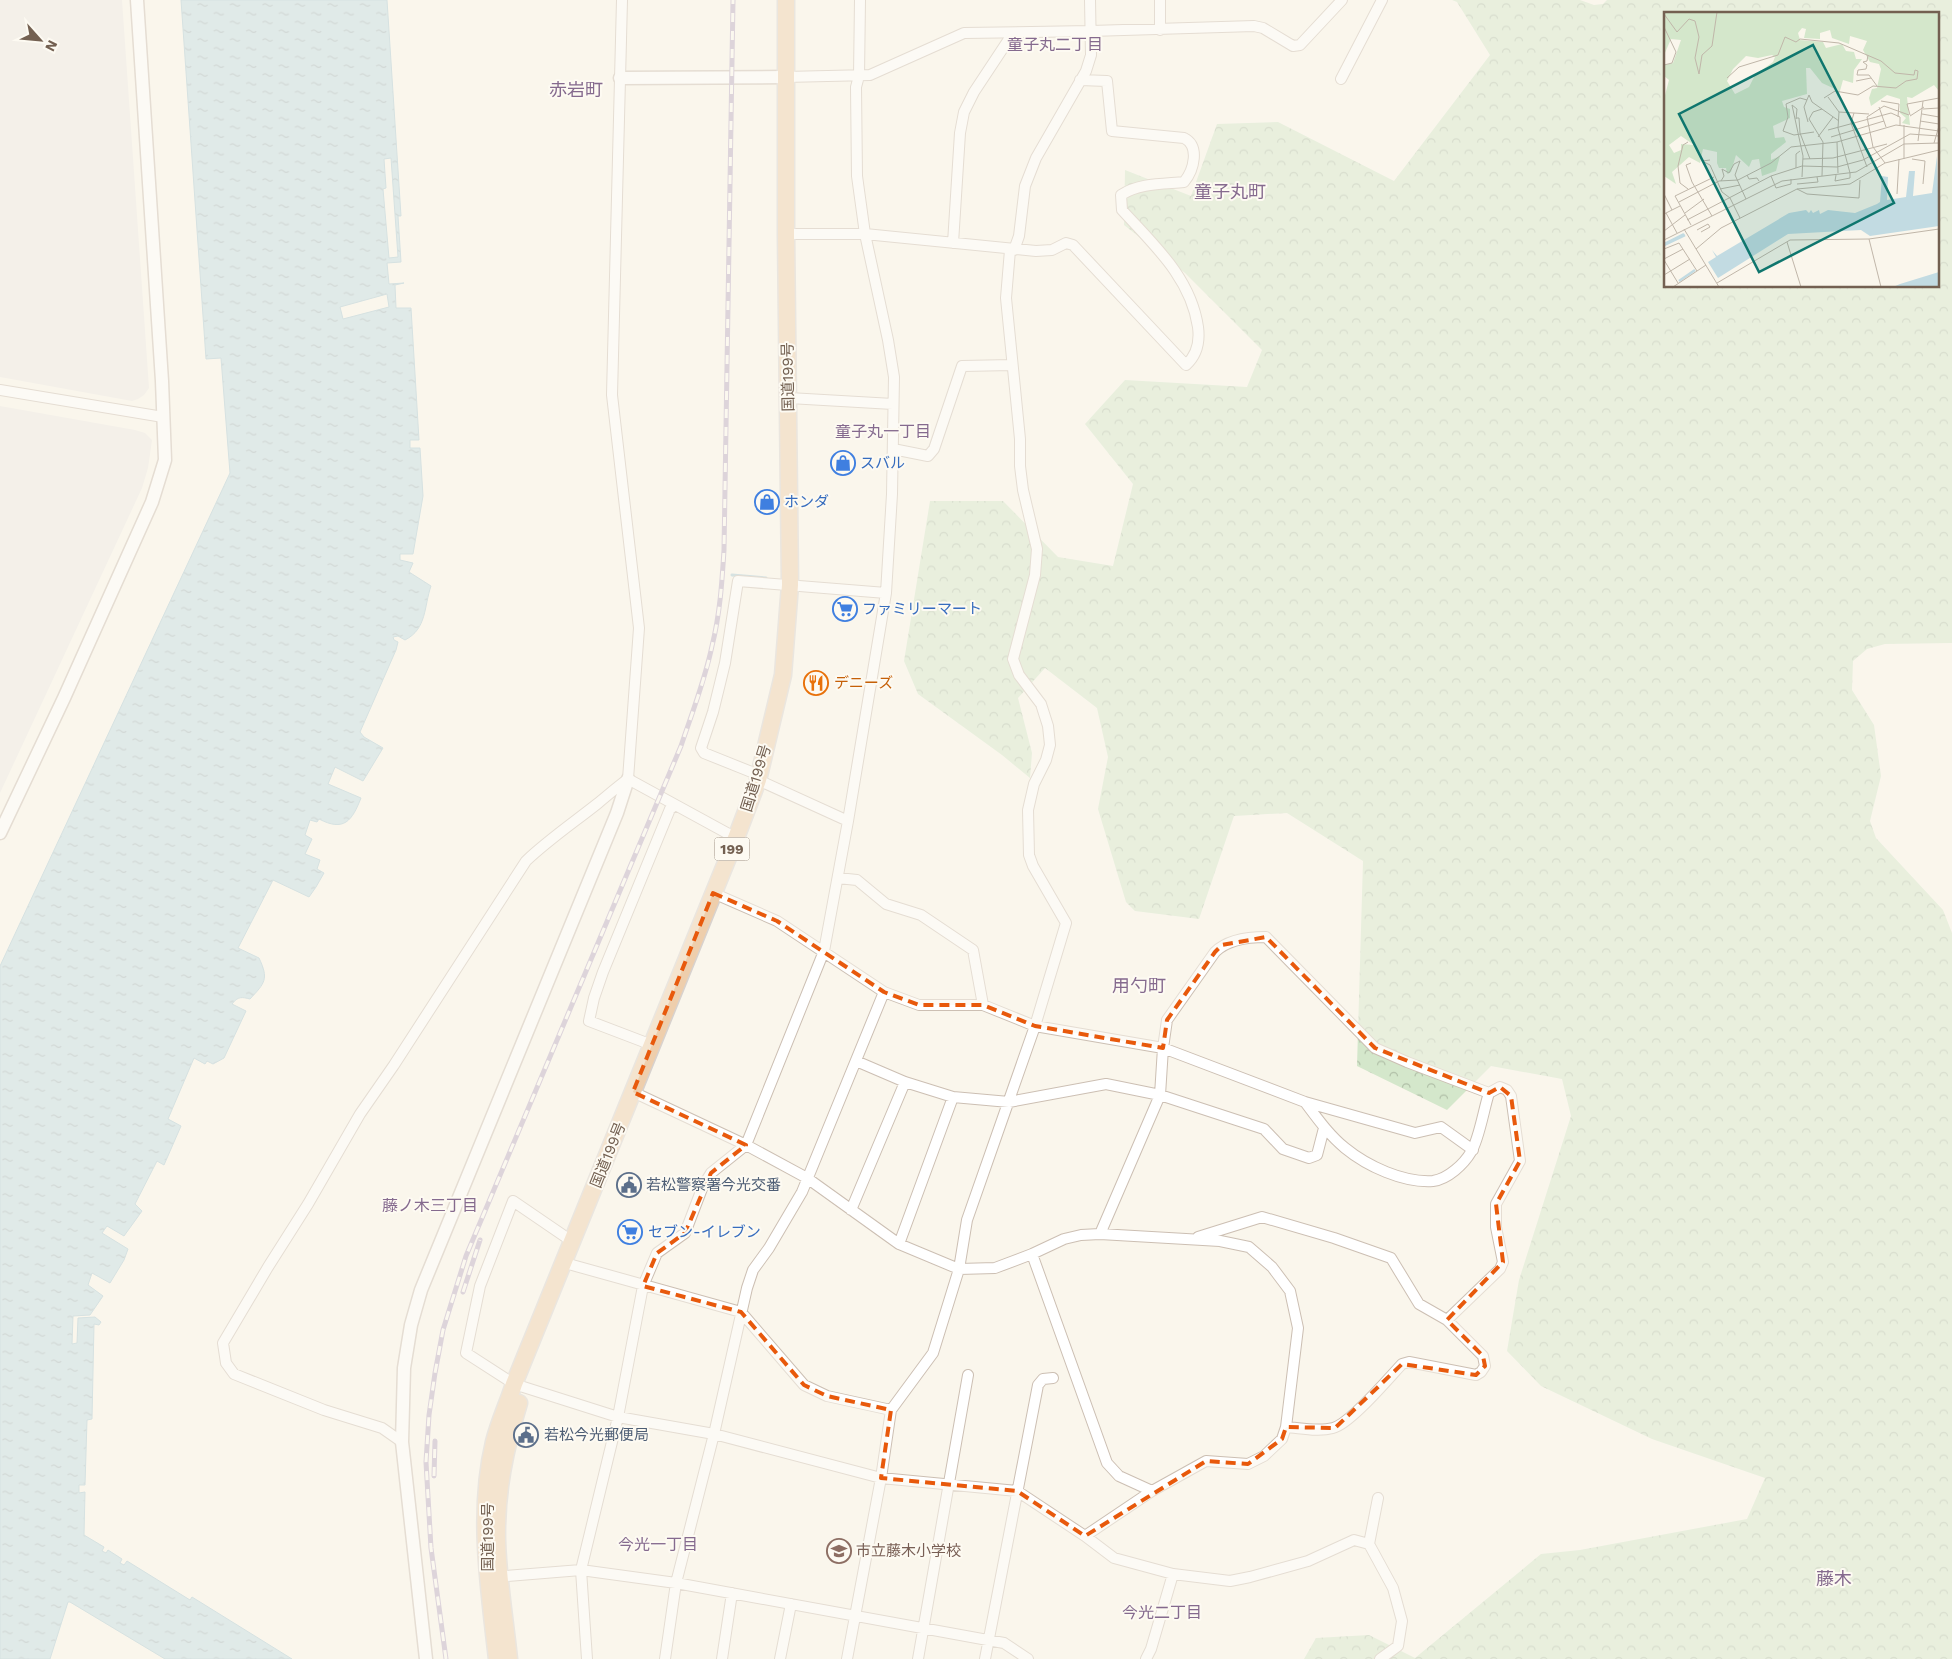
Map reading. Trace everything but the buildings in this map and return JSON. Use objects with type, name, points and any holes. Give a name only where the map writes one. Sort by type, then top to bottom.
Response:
[{"type":"highway","name":"国道199号","points":[[509,1659],[494,1577],[485,1540],[488,1477],[494,1441],[570,1264],[718,895],[761,779],[783,675],[795,586],[790,77],[786,0]]},
{"type":"highway","name":"国道199号","points":[[790,77],[796,0]]},
{"type":"highway","name":"国道199号","points":[[570,1264],[572,1242],[638,1094],[652,1045],[718,895],[736,838],[761,779]]},
{"type":"highway","name":"国道199号","points":[[494,1577],[497,1659]]},
{"type":"street","points":[[0,833],[64,698],[152,502],[165,460],[162,381],[137,0]]},
{"type":"street","points":[[426,1659],[402,1442],[404,1368],[411,1324],[421,1290],[617,813],[628,779],[639,628],[612,395],[622,0]]},
{"type":"street","points":[[587,1659],[581,1570],[618,1417],[643,1286],[657,1253],[685,1233],[711,1173],[746,1145],[824,951],[886,593],[893,449],[894,377],[865,234],[858,176],[856,88],[859,76],[860,0]]},
{"type":"street","points":[[847,1659],[881,1478],[891,1410],[933,1353],[959,1269],[967,1220],[1035,1026],[1066,923],[1033,866],[1029,855],[1028,810],[1034,784],[1046,760],[1050,745],[1048,726],[1041,704],[1018,675],[1013,659],[1036,575],[1036,549],[1023,490],[1020,439],[1006,298],[1012,250],[1019,236],[1025,186],[1036,158],[1086,71],[1091,55],[1090,0]]},
{"type":"street","points":[[1160,0],[1160,30]]},
{"type":"street","points":[[620,78],[870,75],[964,33],[1160,30],[1254,26],[1263,28],[1293,46],[1300,45],[1342,0]]},
{"type":"street","points":[[1341,79],[1382,0]]},
{"type":"street","points":[[953,243],[960,133],[964,112],[974,92],[1013,33]]},
{"type":"street","points":[[791,234],[865,234],[1036,251],[1052,250],[1066,243],[1073,244],[1186,365],[1194,356],[1198,347],[1199,335],[1196,315],[1188,291],[1169,262],[1122,210],[1121,195],[1128,190],[1139,187],[1184,182],[1192,167],[1193,148],[1190,142],[1184,138],[1112,131],[1107,81],[1080,80]]},
{"type":"street","points":[[893,449],[928,456],[934,449],[962,366],[1012,365]]},
{"type":"street","points":[[0,390],[163,417]]},
{"type":"street","points":[[793,398],[893,404]]},
{"type":"street","points":[[848,821],[704,753],[701,748],[713,712],[725,663],[738,581],[886,593]]},
{"type":"street","points":[[628,779],[736,838]]},
{"type":"street","points":[[402,1442],[382,1428],[324,1410],[234,1374],[226,1364],[223,1343],[308,1204],[360,1114],[394,1065],[526,861],[546,842],[598,803],[611,790],[628,779]]},
{"type":"street","points":[[652,1045],[589,1021],[594,998],[603,972],[670,809],[675,805]]},
{"type":"street","points":[[838,878],[857,880],[886,904],[921,915],[973,950],[982,1005]]},
{"type":"street","points":[[718,895],[777,921],[884,992],[920,1005],[982,1005],[1035,1026],[1163,1048],[1304,1102],[1415,1133],[1441,1127],[1473,1150]]},
{"type":"street","points":[[1100,1234],[1160,1095],[1167,1020],[1215,952],[1222,946],[1254,937],[1266,938],[1375,1048],[1489,1093]]},
{"type":"street","points":[[665,1659],[676,1583],[714,1434],[741,1312],[753,1270],[769,1248],[802,1192],[884,992]]},
{"type":"street","points":[[856,1061],[905,1082],[953,1097],[1009,1102],[1106,1084],[1160,1095],[1264,1128],[1283,1149],[1309,1158],[1317,1155],[1324,1128]]},
{"type":"street","points":[[851,1210],[905,1082]]},
{"type":"street","points":[[1304,1102],[1324,1128],[1344,1148],[1362,1161],[1377,1169],[1414,1179],[1434,1181],[1452,1172],[1462,1164],[1473,1150],[1489,1093],[1500,1087],[1507,1090],[1512,1096],[1520,1161],[1496,1204],[1496,1227],[1503,1262],[1500,1269],[1447,1320]]},
{"type":"street","points":[[638,1094],[746,1145],[808,1178],[899,1244],[959,1269],[995,1268],[1064,1239],[1081,1235],[1100,1234],[1220,1241],[1249,1247],[1272,1267],[1290,1291],[1298,1328],[1286,1427],[1282,1439],[1264,1456],[1248,1464],[1206,1461],[1152,1491],[1085,1536]]},
{"type":"street","points":[[899,1244],[953,1097]]},
{"type":"street","points":[[572,1242],[514,1201],[480,1286],[466,1353],[519,1385],[618,1417],[714,1434],[881,1478],[1017,1491],[1085,1536],[1114,1558],[1173,1574],[1230,1581],[1308,1561],[1354,1540],[1369,1544]]},
{"type":"street","points":[[1192,1239],[1262,1217],[1334,1238],[1391,1258],[1419,1304],[1447,1320],[1483,1356],[1485,1366],[1481,1372],[1476,1374],[1409,1362],[1402,1364],[1358,1410],[1335,1428],[1320,1430],[1286,1427]]},
{"type":"street","points":[[1032,1254],[1107,1463],[1119,1476],[1152,1491]]},
{"type":"street","points":[[570,1264],[741,1312],[804,1385],[827,1396],[891,1410]]},
{"type":"street","points":[[918,1659],[968,1375]]},
{"type":"street","points":[[985,1659],[1038,1385],[1043,1379],[1053,1378]]},
{"type":"street","points":[[1378,1498],[1369,1544],[1394,1588],[1402,1621],[1398,1646],[1380,1659]]},
{"type":"street","points":[[494,1577],[581,1570],[676,1583],[1004,1644],[1028,1659]]},
{"type":"street","points":[[1146,1659],[1151,1649],[1173,1574]]},
{"type":"street","points":[[722,1659],[732,1593]]},
{"type":"street","points":[[780,1659],[791,1604]]},
{"type":"highlighted area","points":[[713,893],[777,921],[884,992],[919,1005],[983,1005],[1035,1026],[1163,1048],[1167,1020],[1215,952],[1222,945],[1266,937],[1375,1048],[1489,1093],[1500,1087],[1511,1096],[1520,1161],[1496,1204],[1503,1262],[1447,1320],[1483,1356],[1485,1366],[1476,1375],[1402,1364],[1335,1428],[1286,1427],[1282,1439],[1248,1464],[1206,1461],[1085,1536],[1017,1491],[881,1478],[891,1410],[827,1396],[804,1385],[741,1312],[643,1286],[657,1253],[685,1233],[711,1173],[746,1145],[633,1092]]},
{"type":"shaded area","points":[[0,0],[122,0],[149,388],[138,399],[132,401],[0,377]]},
{"type":"shaded area","points":[[0,406],[135,430],[145,433],[152,440],[148,468],[142,488],[0,793]]},
{"type":"green space","points":[[1452,0],[1580,0],[1594,5],[1603,4],[1607,0],[1952,0],[1952,643],[1885,644],[1867,649],[1853,661],[1852,690],[1874,725],[1881,776],[1870,821],[1876,838],[1943,910],[1952,933],[1952,1659],[1304,1659],[1316,1638],[1369,1635],[1415,1658],[1541,1554],[1580,1550],[1747,1519],[1765,1478],[1652,1439],[1541,1386],[1507,1351],[1519,1280],[1571,1116],[1562,1079],[1491,1066],[1447,1110],[1357,1066],[1363,861],[1287,813],[1234,816],[1199,919],[1135,911],[1126,902],[1098,809],[1108,757],[1097,708],[1045,668],[1018,698],[1032,753],[1030,778],[1002,755],[918,694],[904,661],[930,501],[1003,501],[1058,557],[1113,566],[1133,484],[1085,424],[1125,380],[1247,387],[1262,350],[1185,273],[1124,225],[1125,170],[1191,196],[1217,124],[1278,122],[1394,181],[1490,55],[1457,2]]},
{"type":"water","points":[[181,0],[387,0],[401,216],[398,216],[401,262],[387,263],[389,284],[404,283],[395,285],[396,308],[411,308],[419,440],[410,440],[410,448],[420,448],[423,496],[413,554],[400,554],[400,560],[413,563],[409,572],[431,586],[424,616],[417,630],[405,640],[398,636],[393,637],[398,642],[396,650],[360,732],[364,737],[383,748],[363,781],[335,767],[328,784],[361,798],[358,806],[350,818],[341,824],[328,823],[319,819],[317,822],[310,820],[305,835],[312,839],[305,854],[320,860],[317,869],[324,873],[309,897],[273,880],[238,948],[259,958],[265,976],[262,985],[250,999],[240,998],[232,1004],[246,1011],[224,1058],[213,1064],[207,1061],[205,1064],[194,1058],[168,1119],[181,1126],[164,1165],[157,1161],[135,1204],[142,1211],[124,1236],[107,1226],[102,1233],[128,1249],[124,1260],[110,1283],[92,1273],[88,1285],[103,1296],[90,1315],[73,1316],[72,1344],[77,1343],[78,1318],[95,1317],[101,1322],[99,1325],[94,1324],[92,1419],[87,1420],[85,1485],[79,1485],[79,1493],[85,1492],[84,1535],[104,1547],[102,1551],[106,1553],[108,1550],[122,1559],[120,1563],[124,1565],[127,1561],[190,1600],[192,1597],[292,1659],[165,1659],[68,1602],[50,1659],[0,1659],[0,966],[230,473],[221,358],[206,359]],"holes":[[[391,158],[398,257],[389,258],[383,189],[386,188],[384,159]],[[387,294],[389,307],[343,319],[340,307]]]},
{"type":"waterway","points":[[732,575],[766,578]]},
{"type":"railway","points":[[446,1659],[431,1548],[426,1462],[429,1415],[443,1330],[466,1256],[681,746],[706,671],[715,634],[724,550],[733,0]]},
{"type":"railway","points":[[463,1292],[480,1240]]},
{"type":"railway","points":[[434,1476],[435,1441]]},
{"type":"place","name":"スバル","points":[[843,463]]},
{"type":"place","name":"ホンダ","points":[[767,502]]},
{"type":"place","name":"ファミリーマート","points":[[845,609]]},
{"type":"place","name":"デニーズ","points":[[816,683]]},
{"type":"place","name":"若松警察署今光交番","points":[[629,1185]]},
{"type":"place","name":"セブン-イレブン","points":[[630,1232]]},
{"type":"place","name":"若松今光郵便局","points":[[526,1435]]},
{"type":"place","name":"市立藤木小学校","points":[[839,1551]]},
{"type":"district","name":"童子丸二丁目","points":[[1055,44]]},
{"type":"district","name":"赤岩町","points":[[576,90]]},
{"type":"district","name":"童子丸町","points":[[1230,192]]},
{"type":"district","name":"童子丸一丁目","points":[[883,431]]},
{"type":"district","name":"用勺町","points":[[1139,986]]},
{"type":"district","name":"藤ノ木三丁目","points":[[430,1205]]},
{"type":"district","name":"今光一丁目","points":[[658,1544]]},
{"type":"district","name":"藤木","points":[[1834,1579]]},
{"type":"district","name":"今光二丁目","points":[[1162,1612]]}]
